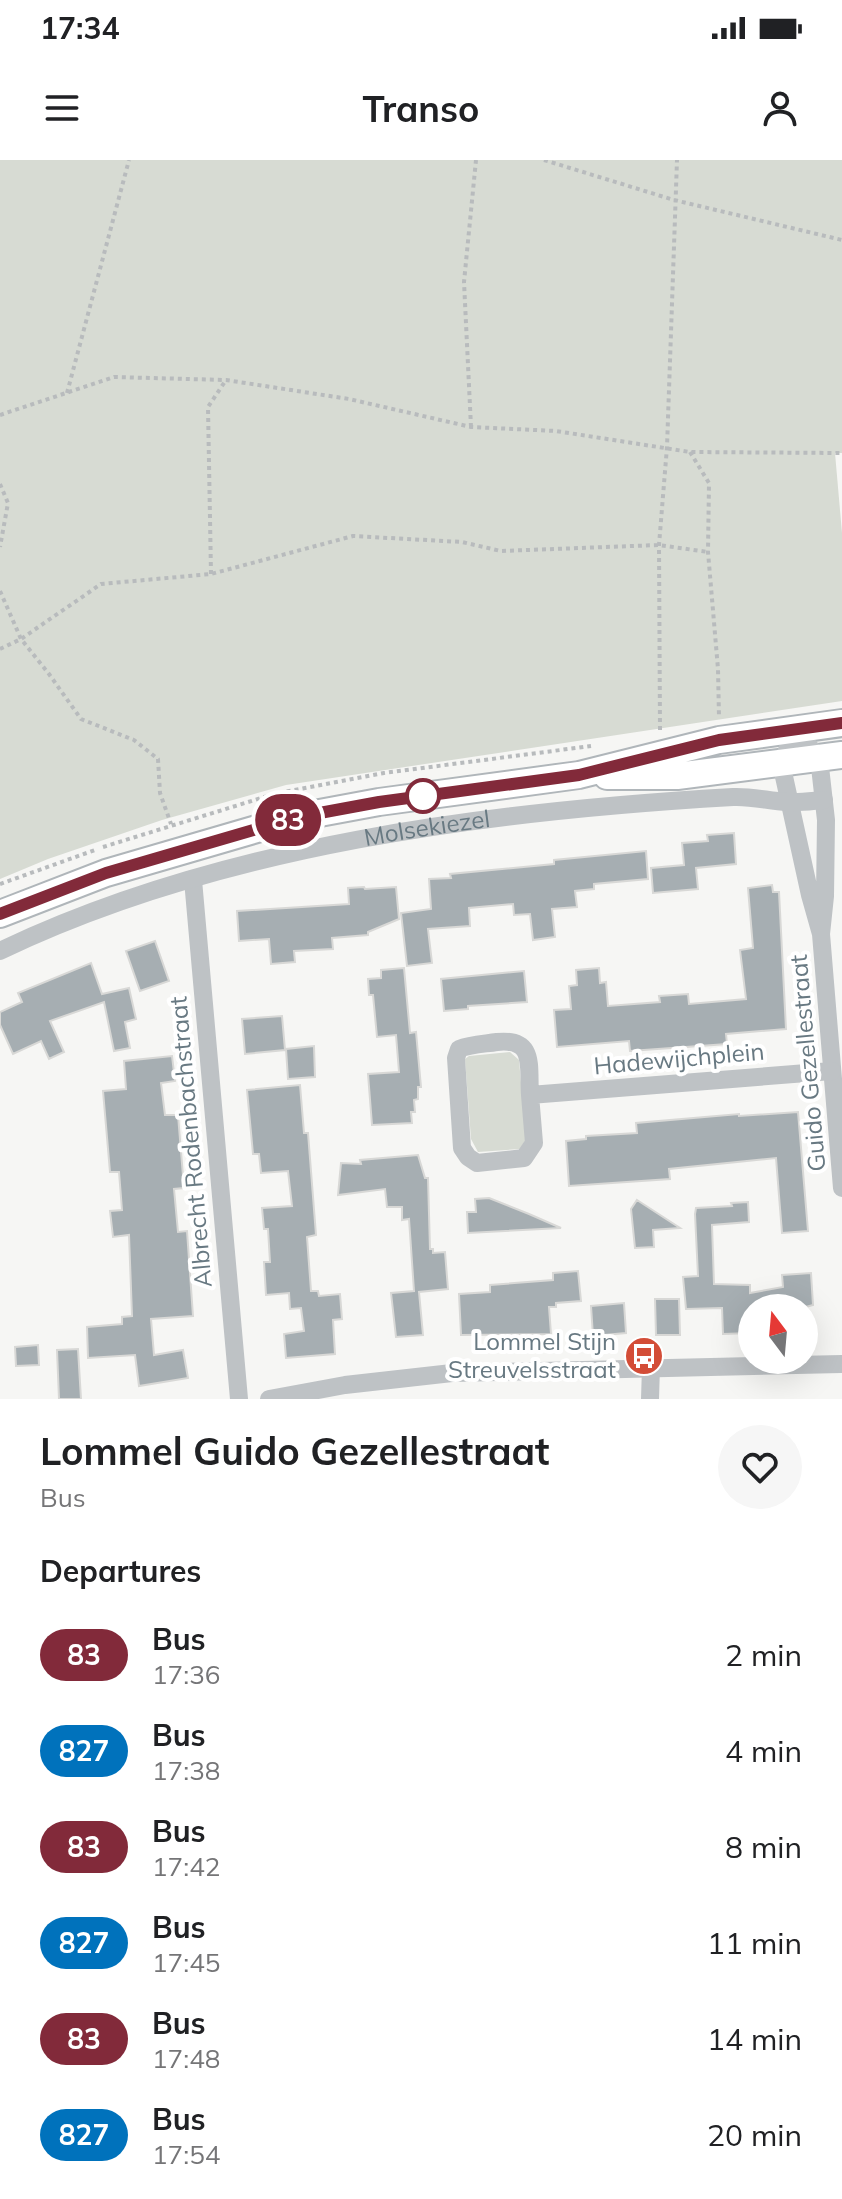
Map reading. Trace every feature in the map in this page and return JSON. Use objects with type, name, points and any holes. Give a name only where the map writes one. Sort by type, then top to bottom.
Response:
[{"type":"main road","name":"Molsekiezel","points":[[0,914],[106,873],[264,825],[379,802],[579,775],[707,743],[842,723]]},
{"type":"main road","name":"Molsekiezel","points":[[579,775],[677,776],[831,757]]},
{"type":"street","points":[[782,763],[795,730],[831,757]]},
{"type":"street","name":"Guido Gezellestraat","points":[[821,934],[825,896],[824,800],[831,757]]},
{"type":"street","name":"Guido Gezellestraat","points":[[782,763],[788,802],[821,934],[842,1188]]},
{"type":"street","name":"Molsekiezel","points":[[0,951],[57,924],[193,880],[362,839],[648,803],[738,797],[788,802],[824,800]]},
{"type":"street","name":"Albrecht Rodenbachstraat","points":[[193,880],[239,1399]]},
{"type":"street","points":[[514,1041],[522,1044],[527,1052],[530,1095],[534,1143],[524,1158],[477,1163],[468,1157],[462,1148],[456,1058],[459,1049],[514,1041]]},
{"type":"street","name":"Hadewijchplein","points":[[530,1095],[832,1071]]},
{"type":"street","points":[[269,1399],[345,1385],[452,1373],[842,1364]]},
{"type":"street","points":[[650,1399],[651,1367]]},
{"type":"path","points":[[67,393],[129,160]]},
{"type":"path","points":[[471,427],[464,282],[476,160]]},
{"type":"path","points":[[544,160],[674,200],[842,240]]},
{"type":"path","points":[[660,736],[659,545],[667,447],[677,160]]},
{"type":"path","points":[[0,415],[114,377],[226,380],[349,399],[471,427],[556,431],[690,452],[842,453]]},
{"type":"path","points":[[211,574],[208,407],[226,380]]},
{"type":"path","points":[[690,452],[709,483],[708,552],[720,724]]},
{"type":"path","points":[[0,484],[8,503],[0,547]]},
{"type":"path","points":[[0,649],[21,639],[101,584],[211,574],[353,536],[462,542],[501,551],[659,545],[708,552]]},
{"type":"path","points":[[0,591],[21,639],[81,719],[134,740],[158,759],[160,793],[171,824]]},
{"type":"shaded area","points":[[0,160],[842,160],[842,453],[835,453],[842,533],[842,701],[286,785],[162,820],[0,879]]},
{"type":"shaded area","points":[[510,1052],[519,1060],[526,1139],[520,1149],[478,1152],[471,1139],[465,1059]]},
{"type":"building","points":[[734,833],[736,864],[696,868],[698,889],[653,893],[651,868],[684,865],[682,843],[708,841],[707,835]]},
{"type":"building","points":[[646,851],[648,879],[594,884],[594,889],[575,891],[577,907],[552,909],[555,937],[533,940],[530,914],[514,915],[513,904],[469,908],[470,926],[428,929],[432,963],[407,966],[401,913],[431,909],[429,879],[451,878],[450,874],[554,864],[554,860]]},
{"type":"building","points":[[772,885],[773,892],[779,892],[786,1029],[726,1034],[727,1044],[630,1051],[629,1041],[557,1047],[554,1010],[571,1009],[569,986],[577,985],[576,970],[599,968],[600,983],[606,982],[608,1006],[660,1002],[659,996],[688,994],[689,1004],[746,999],[740,950],[753,948],[748,888]]},
{"type":"building","points":[[396,887],[399,919],[368,932],[368,935],[332,938],[333,949],[294,951],[295,962],[271,964],[269,939],[239,941],[237,911],[349,904],[348,888]]},
{"type":"building","points":[[155,941],[169,981],[140,991],[126,951]]},
{"type":"building","points":[[91,963],[102,994],[129,988],[136,1019],[125,1022],[130,1048],[114,1051],[104,1002],[50,1021],[64,1052],[49,1059],[41,1041],[13,1054],[0,1025],[0,1012],[22,1002],[18,993]]},
{"type":"building","points":[[404,968],[410,1033],[416,1032],[421,1087],[418,1087],[418,1099],[414,1100],[415,1112],[411,1112],[412,1123],[372,1125],[368,1074],[399,1072],[396,1035],[377,1037],[373,995],[369,995],[368,979],[381,978],[381,970]]},
{"type":"building","points":[[524,971],[527,1002],[444,1011],[441,979]]},
{"type":"building","points":[[282,1016],[285,1050],[245,1054],[242,1019]]},
{"type":"building","points":[[314,1046],[315,1077],[288,1079],[286,1049]]},
{"type":"building","points":[[172,1056],[175,1081],[161,1083],[165,1115],[178,1115],[184,1188],[174,1189],[178,1232],[187,1231],[193,1316],[151,1319],[154,1355],[183,1350],[188,1378],[139,1386],[135,1355],[88,1358],[87,1327],[122,1324],[122,1317],[132,1316],[129,1235],[113,1237],[110,1211],[122,1210],[119,1172],[110,1172],[103,1091],[126,1089],[124,1061]]},
{"type":"building","points":[[300,1085],[304,1133],[308,1133],[316,1235],[307,1237],[311,1291],[318,1291],[319,1296],[340,1294],[342,1319],[333,1320],[335,1354],[286,1358],[284,1334],[304,1331],[301,1308],[290,1309],[289,1293],[266,1295],[264,1262],[270,1262],[268,1229],[264,1229],[262,1208],[292,1206],[288,1171],[261,1173],[259,1154],[253,1154],[247,1090]]},
{"type":"building","points":[[798,1112],[808,1231],[782,1233],[776,1158],[669,1169],[670,1179],[569,1186],[566,1141],[586,1139],[586,1136],[637,1133],[636,1123]]},
{"type":"building","points":[[418,1155],[425,1178],[428,1178],[430,1249],[433,1253],[445,1252],[448,1289],[419,1292],[423,1335],[396,1337],[391,1293],[414,1291],[409,1219],[402,1220],[402,1207],[387,1207],[385,1189],[338,1195],[341,1163],[361,1164],[360,1160]]},
{"type":"building","points":[[489,1198],[561,1228],[468,1233],[467,1212],[476,1212],[475,1199]]},
{"type":"building","points":[[637,1200],[680,1228],[653,1230],[654,1247],[635,1248],[631,1209]]},
{"type":"building","points":[[748,1202],[749,1222],[712,1225],[714,1284],[750,1285],[750,1293],[783,1287],[782,1275],[811,1273],[812,1294],[738,1294],[738,1333],[723,1334],[722,1308],[686,1309],[683,1277],[698,1276],[696,1208],[732,1206],[731,1203]]},
{"type":"building","points":[[578,1271],[581,1301],[556,1303],[556,1307],[549,1307],[551,1334],[461,1335],[459,1294],[490,1292],[490,1285],[553,1280],[553,1273]]},
{"type":"building","points":[[655,1299],[679,1299],[680,1335],[656,1335]]},
{"type":"building","points":[[624,1303],[626,1333],[593,1336],[591,1306]]},
{"type":"building","points":[[38,1345],[39,1365],[16,1366],[15,1347]]},
{"type":"building","points":[[78,1349],[81,1399],[59,1399],[57,1350]]},
{"type":"bus line","name":"83","points":[[0,914],[106,873],[298,817],[379,802],[579,775],[719,740],[842,723]]},
{"type":"place","name":"Lommel Stijn Streuvelsstraat","points":[[644,1356]]}]
